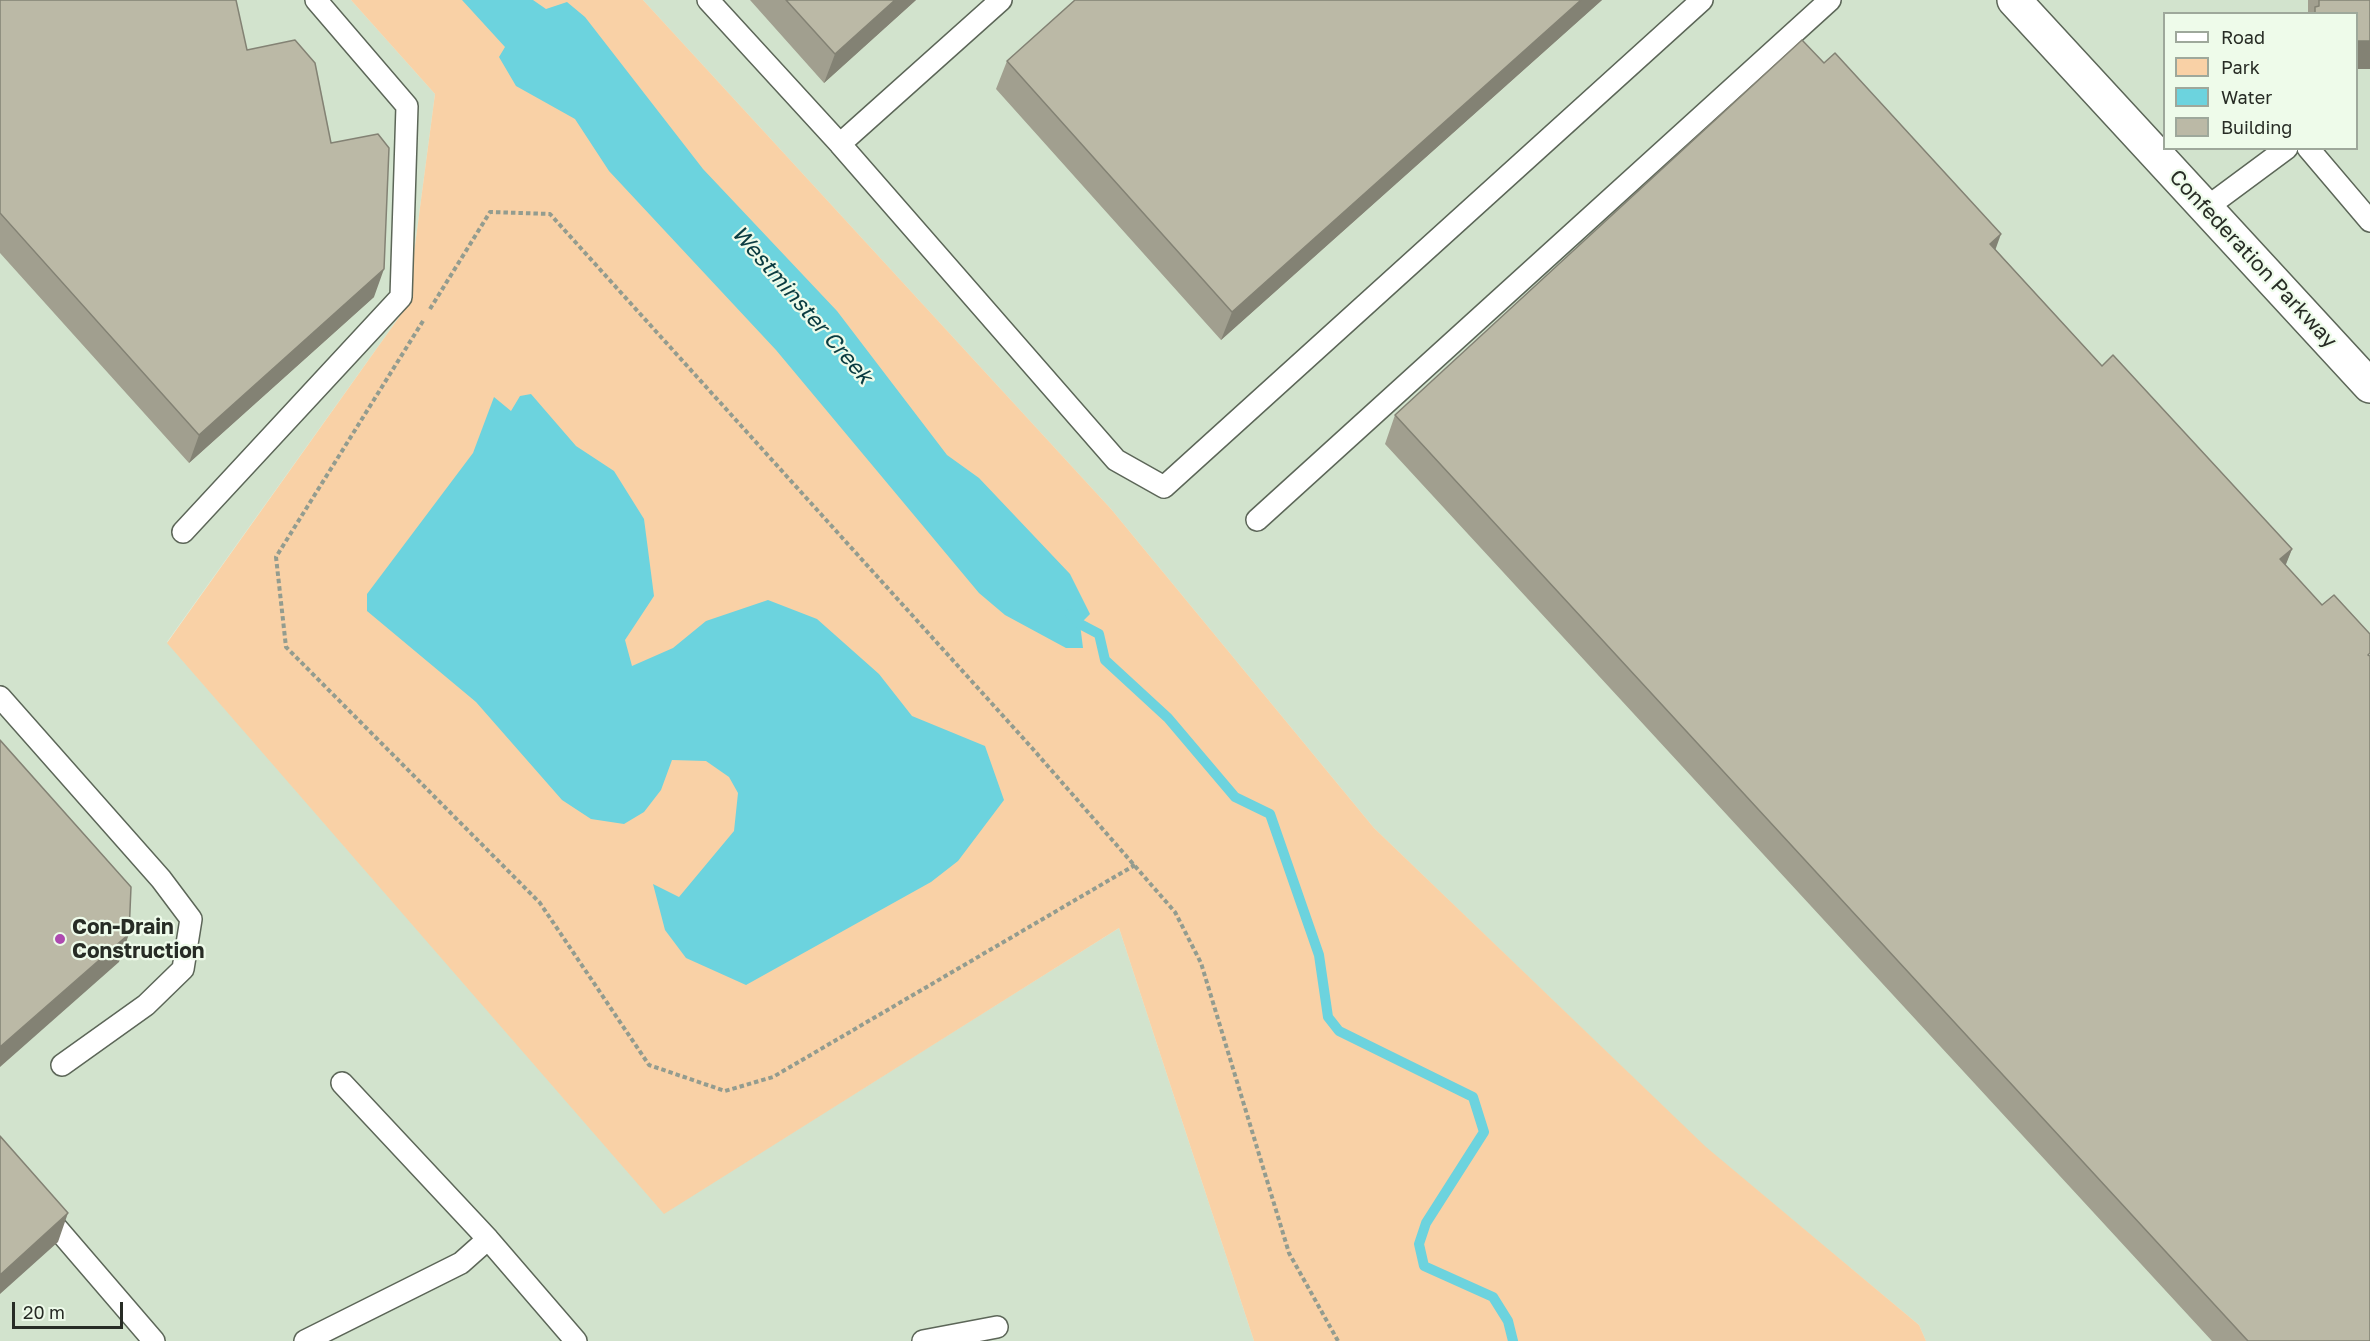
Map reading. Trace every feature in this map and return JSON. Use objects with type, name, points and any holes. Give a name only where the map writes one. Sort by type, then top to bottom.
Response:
[{"type":"street","name":"Confederation Parkway","points":[[2014,0],[2370,386]]},
{"type":"lane","points":[[183,532],[401,297],[407,106],[316,0]]},
{"type":"lane","points":[[708,0],[840,144],[1116,460],[1164,487],[1702,0]]},
{"type":"lane","points":[[840,144],[1001,0]]},
{"type":"lane","points":[[1257,520],[1830,0]]},
{"type":"lane","points":[[2206,208],[2284,150]]},
{"type":"lane","points":[[2310,150],[2370,221]]},
{"type":"lane","points":[[0,697],[161,879],[190,919],[183,969],[146,1005],[62,1065]]},
{"type":"lane","points":[[342,1083],[488,1239],[576,1341]]},
{"type":"lane","points":[[31,1197],[154,1341]]},
{"type":"lane","points":[[305,1341],[461,1263],[488,1239]]},
{"type":"lane","points":[[922,1341],[997,1327]]},
{"type":"path","points":[[1135,866],[773,1077],[725,1091],[649,1065],[540,903],[286,647],[276,557],[490,212],[550,214],[1032,748],[1135,866],[1175,912],[1201,963],[1289,1253],[1338,1341]]},
{"type":"shaded area","points":[[0,0],[351,0],[435,94],[407,306],[167,642],[664,1213],[1119,928],[1254,1341],[0,1341]]},
{"type":"shaded area","points":[[643,0],[2370,0],[2370,1341],[1926,1341],[1919,1325],[1706,1148],[1374,828],[1111,509]]},
{"type":"green space","points":[[351,0],[643,0],[1111,509],[1374,828],[1706,1147],[1919,1325],[1926,1341],[1254,1341],[1119,928],[664,1214],[167,643],[407,306],[435,94]]},
{"type":"water","name":"Westminster Creek","points":[[462,0],[533,0],[546,9],[567,2],[585,17],[703,169],[837,311],[947,455],[979,478],[1070,574],[1090,614],[1080,624],[1083,648],[1066,648],[1005,615],[979,593],[776,350],[609,171],[575,119],[516,86],[499,57],[505,47]]},
{"type":"water","points":[[531,394],[576,446],[614,471],[644,519],[654,596],[625,640],[632,666],[673,648],[706,621],[768,600],[817,619],[879,674],[912,716],[985,746],[1004,800],[958,861],[931,882],[746,985],[686,958],[665,930],[653,884],[679,897],[734,831],[738,793],[729,777],[706,761],[672,760],[661,790],[644,812],[624,824],[591,819],[562,800],[476,702],[367,611],[367,594],[473,453],[494,397],[511,411],[520,396]]},
{"type":"building","points":[[0,0],[236,0],[247,50],[295,40],[315,63],[331,143],[378,134],[389,148],[384,269],[199,435],[0,213]]},
{"type":"building","points":[[786,0],[895,0],[835,54]]},
{"type":"building","points":[[1075,0],[1581,0],[1232,312],[1007,61]]},
{"type":"building","points":[[2319,0],[2370,0],[2370,41],[2358,41],[2358,12],[2315,12],[2315,7],[2319,6]]},
{"type":"building","points":[[1802,40],[1824,63],[1835,53],[2001,234],[1990,244],[2102,366],[2113,355],[2292,549],[2280,559],[2322,605],[2334,595],[2370,634],[2370,653],[2368,655],[2370,656],[2370,1341],[2248,1341],[1395,415]]},
{"type":"building","name":"Con-Drain Construction","points":[[0,740],[131,887],[129,934],[0,1047]]},
{"type":"building","points":[[0,1136],[68,1213],[0,1275]]},
{"type":"waterway","points":[[1070,614],[1080,624],[1099,634],[1105,660],[1168,718],[1235,797],[1270,814],[1319,955],[1328,1017],[1339,1031],[1473,1097],[1484,1132],[1426,1223],[1419,1244],[1424,1266],[1493,1297],[1508,1321],[1513,1341]]},
{"type":"place","name":"Con-Drain Construction","points":[[60,939]]}]
